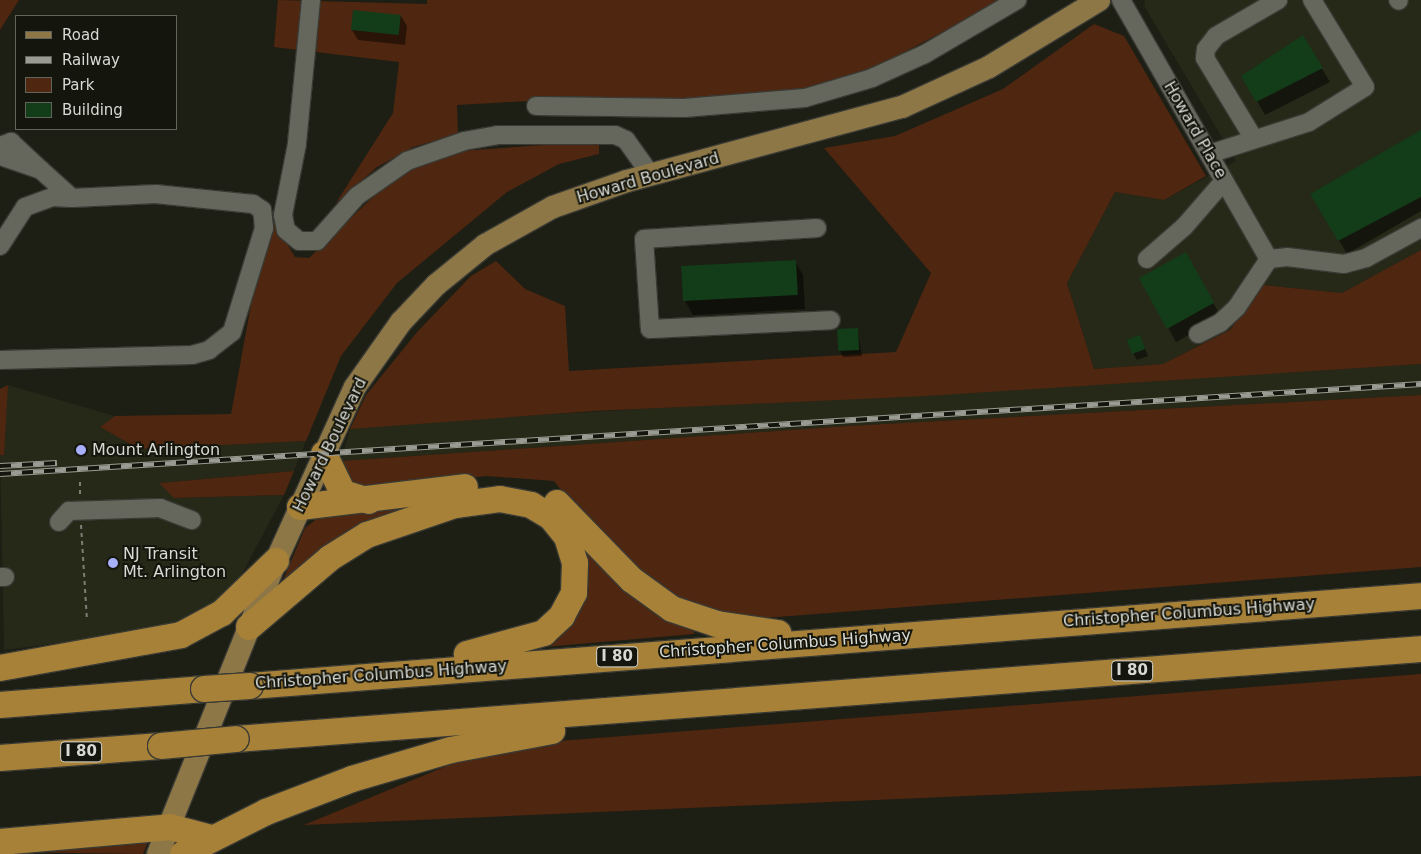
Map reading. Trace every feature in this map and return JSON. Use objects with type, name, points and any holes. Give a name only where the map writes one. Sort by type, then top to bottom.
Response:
[{"type":"highway","points":[[324,454],[343,492],[370,501]]},
{"type":"highway","points":[[300,508],[370,501],[485,485],[529,489],[559,504],[632,580],[672,608],[717,624],[828,640]]},
{"type":"highway","points":[[249,627],[330,558],[404,519],[455,505],[500,499],[530,505],[551,517],[566,537],[575,563],[574,593],[562,616],[530,640],[429,658],[406,674]]},
{"type":"highway","points":[[0,668],[187,632],[222,612],[276,561]]},
{"type":"highway","name":"Christopher Columbus Highway","points":[[0,705],[1421,596]]},
{"type":"highway","name":"I 80","points":[[0,758],[1421,649]]},
{"type":"highway","points":[[183,854],[211,838],[352,779],[451,750],[581,727],[597,712]]},
{"type":"highway","points":[[0,842],[170,827],[211,838]]},
{"type":"main road","name":"Howard Boulevard","points":[[158,854],[276,561],[355,387],[380,348],[443,279],[485,245],[553,207],[651,175],[918,100],[989,67],[1099,0]]},
{"type":"street","points":[[311,0],[297,144],[283,215],[286,230],[298,241],[317,241],[357,196],[407,161],[464,142],[497,135],[615,135],[626,140],[651,175]]},
{"type":"street","points":[[536,106],[684,108],[805,98],[925,54],[1017,0]]},
{"type":"street","name":"Howard Place","points":[[1121,0],[1269,259]]},
{"type":"street","points":[[1254,139],[1205,58],[1206,49],[1216,36],[1278,0]]},
{"type":"street","points":[[1209,154],[1309,122],[1365,88],[1312,0]]},
{"type":"street","points":[[0,146],[11,142],[72,198]]},
{"type":"street","points":[[0,156],[41,170]]},
{"type":"street","points":[[1147,259],[1184,227],[1224,181]]},
{"type":"street","points":[[0,246],[25,207],[53,197],[72,198],[156,194],[242,202],[262,210],[262,237],[232,332],[222,343],[192,356],[0,360]]},
{"type":"street","points":[[817,228],[644,239],[650,329],[831,320]]},
{"type":"street","points":[[1198,334],[1220,323],[1237,306],[1269,259],[1287,256],[1344,264],[1366,258],[1421,228]]},
{"type":"street","points":[[59,522],[69,511],[160,508],[192,520]]},
{"type":"path","points":[[80,482],[87,620]]},
{"type":"shaded area","points":[[1145,0],[1421,0],[1421,250],[1342,293],[1263,285],[1230,330],[1163,364],[1094,369],[1067,283],[1115,192],[1164,200],[1236,161],[1144,6]]},
{"type":"shaded area","points":[[1421,364],[1421,395],[847,426],[341,461],[350,429],[416,422]]},
{"type":"shaded area","points":[[8,385],[115,416],[100,427],[139,449],[306,441],[294,471],[160,483],[174,498],[284,495],[235,587],[207,613],[171,628],[4,650],[0,455]]},
{"type":"green space","points":[[0,0],[19,0],[0,30]]},
{"type":"green space","points":[[278,0],[427,4],[427,0],[1003,0],[865,73],[792,96],[720,103],[546,100],[457,105],[458,134],[413,147],[377,167],[336,203],[393,113],[399,62],[274,47]]},
{"type":"green space","points":[[1094,24],[1124,36],[1206,176],[1164,200],[1115,192],[1067,283],[1094,369],[1163,364],[1230,330],[1263,285],[1342,293],[1421,250],[1421,364],[926,396],[594,411],[350,429],[366,395],[418,331],[471,276],[496,261],[525,289],[565,306],[569,371],[896,352],[931,273],[824,148],[895,136],[1003,89]]},
{"type":"green space","points":[[599,141],[599,154],[559,164],[507,192],[397,283],[341,356],[306,441],[139,449],[100,427],[115,416],[231,414],[268,212],[295,257],[309,258],[397,174],[430,159],[460,151]]},
{"type":"green space","points":[[8,385],[4,455],[0,455],[0,389]]},
{"type":"green space","points":[[1421,395],[1421,567],[727,621],[659,587],[597,534],[554,481],[486,476],[366,490],[350,483],[341,461],[847,426]]},
{"type":"green space","points":[[294,471],[284,495],[174,498],[159,483]]},
{"type":"green space","points":[[509,491],[695,628],[694,634],[532,648],[581,562],[509,493],[282,583],[305,528],[319,517]]},
{"type":"green space","points":[[1421,674],[1421,776],[304,825],[495,746]]},
{"type":"green space","points":[[150,837],[143,854],[10,852]]},
{"type":"building","points":[[353,10],[401,15],[399,35],[351,30]]},
{"type":"building","points":[[1303,35],[1323,68],[1256,102],[1241,76]]},
{"type":"building","points":[[1421,130],[1421,197],[1338,241],[1310,194]]},
{"type":"building","points":[[1186,252],[1214,303],[1167,329],[1139,278]]},
{"type":"building","points":[[796,260],[798,295],[683,301],[681,266]]},
{"type":"building","points":[[858,328],[859,350],[838,351],[837,329]]},
{"type":"building","points":[[1140,335],[1145,349],[1132,354],[1127,340]]},
{"type":"railway","points":[[0,474],[1421,384]]},
{"type":"railway","points":[[0,466],[57,463]]},
{"type":"place","name":"Mount Arlington","points":[[81,450]]},
{"type":"place","name":"NJ Transit Mt. Arlington","points":[[113,563]]}]
